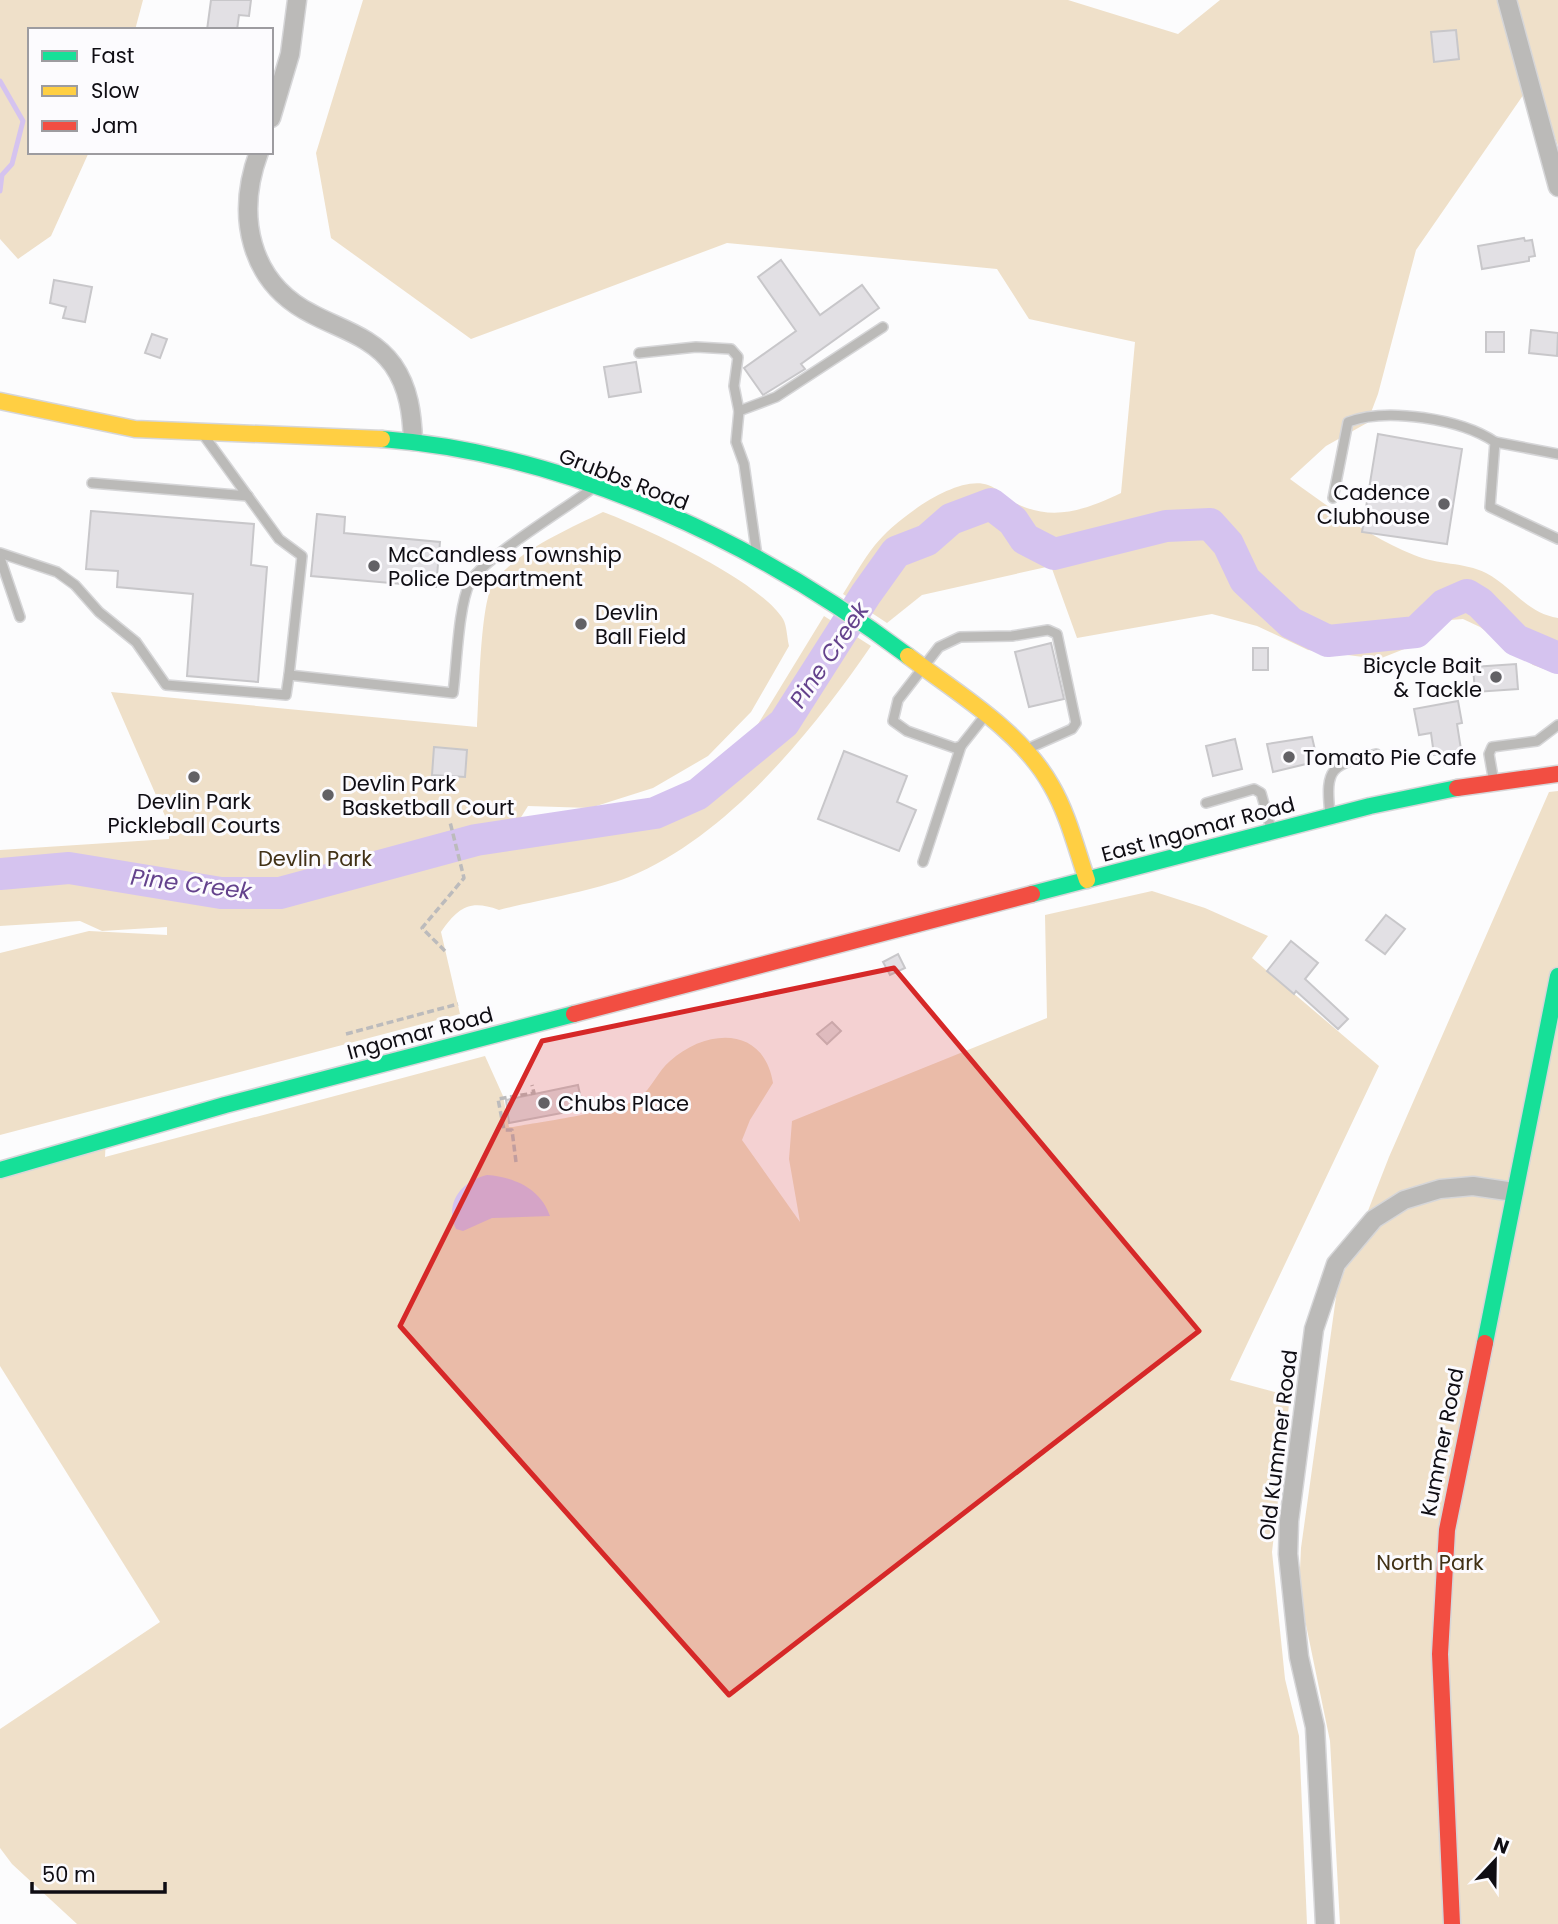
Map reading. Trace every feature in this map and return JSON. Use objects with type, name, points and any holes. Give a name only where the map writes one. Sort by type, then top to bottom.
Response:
[{"type":"street","points":[[273,111],[290,54],[297,0]]},
{"type":"street","points":[[1507,0],[1558,187]]},
{"type":"street","points":[[258,154],[247,192],[246,209],[253,245],[261,264],[272,282],[299,307],[358,335],[385,355],[405,387],[412,417],[413,442]]},
{"type":"street","name":"Grubbs Road","points":[[0,401],[109,426],[202,433],[310,434],[413,442],[508,460],[594,487],[676,521],[758,561],[876,634],[925,667],[1024,750],[1055,792],[1087,880]]},
{"type":"street","name":"East Ingomar Road","points":[[851,940],[1431,792],[1558,774]]},
{"type":"street","name":"Ingomar Road","points":[[0,1170],[163,1121],[851,940]]},
{"type":"street","name":"Kummer Road","points":[[1452,1924],[1441,1714],[1440,1618],[1444,1560],[1458,1464],[1558,976]]},
{"type":"street","name":"Old Kummer Road","points":[[1325,1924],[1315,1727],[1299,1657],[1288,1554],[1289,1521],[1314,1329],[1336,1264],[1374,1219],[1404,1200],[1440,1189],[1474,1186],[1514,1192]]},
{"type":"lane","points":[[738,411],[776,397],[883,327]]},
{"type":"lane","points":[[639,353],[696,347],[731,349],[738,357],[734,386],[738,411],[736,442],[744,464],[758,561]]},
{"type":"lane","points":[[1333,498],[1348,422],[1362,416],[1420,417],[1477,430],[1495,442],[1558,454]]},
{"type":"lane","points":[[0,555],[57,572],[75,585],[99,612],[136,642],[166,685],[286,695],[302,555],[279,539],[202,433]]},
{"type":"lane","points":[[1495,442],[1490,507],[1558,539]]},
{"type":"lane","points":[[92,483],[248,496]]},
{"type":"lane","points":[[289,675],[453,693],[464,602],[470,581],[486,562],[594,487]]},
{"type":"lane","points":[[0,555],[20,617]]},
{"type":"lane","points":[[961,746],[950,748],[907,731],[893,721],[894,706],[939,647],[960,637],[1012,636],[1048,630],[1057,634],[1076,723],[1072,729],[1024,750]]},
{"type":"lane","points":[[923,862],[961,746],[985,716]]},
{"type":"lane","points":[[1494,782],[1489,754],[1492,747],[1537,741],[1558,725]]},
{"type":"lane","points":[[1330,816],[1327,785],[1331,772],[1342,762],[1376,754]]},
{"type":"lane","points":[[1206,803],[1254,789],[1261,793],[1272,831]]},
{"type":"path","points":[[445,951],[422,928],[464,877],[450,822]]},
{"type":"path","points":[[345,1034],[458,1004]]},
{"type":"path","points":[[516,1162],[512,1130],[504,1130],[498,1099],[534,1093],[532,1085]]},
{"type":"highlighted area","points":[[894,968],[1199,1331],[729,1695],[400,1326],[542,1041]]},
{"type":"green space","points":[[0,0],[143,0],[136,28],[28,28],[28,154],[88,154],[51,236],[18,259],[0,239]]},
{"type":"green space","points":[[363,0],[1068,0],[1178,34],[1220,0],[1558,0],[1558,146],[1535,78],[1416,250],[1378,394],[1367,423],[1326,446],[1290,479],[1381,539],[1423,558],[1486,573],[1537,611],[1558,618],[1558,674],[1533,665],[1480,627],[1463,619],[1450,620],[1417,644],[1379,659],[1308,650],[1257,626],[1212,614],[1077,638],[1051,566],[922,595],[887,623],[843,594],[884,535],[911,512],[943,493],[975,483],[988,485],[1029,509],[1056,513],[1082,509],[1121,493],[1135,342],[1029,319],[997,269],[727,243],[471,339],[331,238],[316,153]]},
{"type":"green space","name":"Devlin Park","points":[[603,512],[701,557],[751,588],[783,619],[789,646],[751,712],[708,756],[653,788],[590,808],[528,806],[518,822],[618,821],[692,796],[744,747],[824,616],[871,646],[822,713],[765,778],[734,809],[700,836],[665,859],[629,877],[499,910],[480,905],[459,912],[441,932],[460,1014],[0,1135],[0,953],[89,931],[167,935],[167,927],[102,931],[80,921],[0,926],[0,850],[169,839],[169,825],[111,692],[477,727],[483,628],[489,592],[494,582],[530,550]]},
{"type":"green space","name":"North Park","points":[[1558,791],[1558,1924],[1340,1924],[1330,1741],[1299,1591],[1301,1548],[1337,1290],[1389,1157],[1549,792]]},
{"type":"green space","points":[[1152,891],[1205,908],[1268,936],[1252,958],[1379,1066],[1230,1380],[1290,1396],[1272,1552],[1285,1679],[1299,1736],[1307,1924],[77,1924],[12,1864],[0,1848],[0,1729],[160,1622],[0,1366],[0,1170],[106,1137],[105,1157],[485,1056],[503,1096],[509,1127],[560,1119],[629,1103],[644,1094],[666,1065],[685,1050],[700,1042],[732,1038],[746,1042],[758,1051],[768,1064],[773,1083],[750,1120],[742,1140],[800,1222],[789,1159],[792,1121],[1047,1018],[1045,915]]},
{"type":"shaded area","points":[[487,1175],[507,1178],[526,1186],[540,1198],[550,1216],[492,1218],[463,1231],[456,1229],[452,1211],[457,1195],[470,1182]]},
{"type":"building","points":[[211,0],[251,0],[249,16],[239,15],[237,28],[207,28]]},
{"type":"building","points":[[1456,30],[1459,59],[1434,62],[1431,32]]},
{"type":"building","points":[[1524,238],[1525,241],[1532,240],[1535,256],[1529,257],[1529,261],[1482,269],[1478,246]]},
{"type":"building","points":[[781,260],[820,315],[862,285],[879,308],[801,364],[805,369],[763,395],[744,368],[796,331],[758,277]]},
{"type":"building","points":[[54,280],[92,287],[85,322],[63,318],[66,307],[50,303]]},
{"type":"building","points":[[1531,330],[1558,333],[1557,356],[1529,353]]},
{"type":"building","points":[[1486,332],[1504,332],[1504,352],[1486,352]]},
{"type":"building","points":[[152,334],[167,339],[160,358],[145,353]]},
{"type":"building","points":[[636,362],[641,392],[609,397],[604,367]]},
{"type":"building","points":[[1378,434],[1462,449],[1447,544],[1362,532]]},
{"type":"building","points":[[91,511],[254,524],[251,565],[267,567],[258,682],[187,676],[193,594],[117,587],[118,571],[86,569]]},
{"type":"building","points":[[317,514],[345,517],[344,533],[440,542],[436,587],[311,576]]},
{"type":"building","points":[[1051,643],[1064,699],[1029,707],[1015,652]]},
{"type":"building","points":[[1253,648],[1268,648],[1268,670],[1253,670]]},
{"type":"building","name":"Bicycle Bait & Tackle","points":[[1516,664],[1518,689],[1475,692],[1473,667]]},
{"type":"building","points":[[1458,701],[1462,723],[1457,724],[1463,762],[1444,765],[1442,754],[1434,755],[1431,733],[1419,735],[1414,709]]},
{"type":"building","name":"Tomato Pie Cafe","points":[[1312,737],[1315,750],[1307,752],[1309,761],[1306,764],[1273,772],[1267,744]]},
{"type":"building","points":[[1235,739],[1242,769],[1213,776],[1206,746]]},
{"type":"building","points":[[434,747],[467,750],[465,777],[432,775]]},
{"type":"building","points":[[844,751],[907,776],[897,802],[916,810],[899,851],[818,819]]},
{"type":"building","points":[[1386,915],[1405,929],[1385,954],[1366,940]]},
{"type":"building","points":[[1291,941],[1318,963],[1305,979],[1348,1019],[1338,1029],[1296,991],[1294,994],[1267,971]]},
{"type":"building","points":[[898,954],[905,968],[890,975],[883,962]]},
{"type":"building","points":[[832,1022],[841,1031],[827,1044],[817,1034]]},
{"type":"building","name":"Chubs Place","points":[[578,1085],[583,1109],[509,1123],[506,1100]]},
{"type":"waterway","points":[[0,81],[23,121],[12,164],[2,175],[0,191]]},
{"type":"waterway","name":"Pine Creek","points":[[0,874],[69,868],[221,893],[280,893],[476,840],[655,813],[698,794],[784,723],[896,552],[927,540],[951,519],[991,504],[1013,521],[1025,539],[1054,554],[1166,526],[1210,524],[1228,544],[1245,580],[1291,623],[1328,641],[1416,632],[1444,605],[1467,595],[1480,603],[1516,640],[1558,658]]},
{"type":"traffic: fast","points":[[382,439],[453,448],[523,463],[592,484],[660,511],[726,542],[789,577],[908,656]]},
{"type":"traffic: fast","points":[[1032,894],[1370,806],[1457,788]]},
{"type":"traffic: fast","points":[[1485,1343],[1558,976]]},
{"type":"traffic: fast","points":[[0,1170],[225,1105],[574,1014]]},
{"type":"traffic: slow","points":[[0,401],[135,429],[382,439]]},
{"type":"traffic: slow","points":[[908,656],[986,714],[1038,765],[1062,808],[1087,880]]},
{"type":"traffic: jam","points":[[1457,788],[1558,774]]},
{"type":"traffic: jam","points":[[574,1014],[1032,894]]},
{"type":"traffic: jam","points":[[1452,1924],[1440,1654],[1447,1530],[1485,1343]]},
{"type":"place","name":"Cadence Clubhouse","points":[[1444,504]]},
{"type":"place","name":"McCandless Township Police Department","points":[[374,566]]},
{"type":"place","name":"Devlin Ball Field","points":[[581,624]]},
{"type":"place","name":"Bicycle Bait & Tackle","points":[[1496,677]]},
{"type":"place","name":"Tomato Pie Cafe","points":[[1289,757]]},
{"type":"place","name":"Devlin Park Pickleball Courts","points":[[194,777]]},
{"type":"place","name":"Devlin Park Basketball Court","points":[[328,795]]},
{"type":"place","name":"Chubs Place","points":[[544,1103]]}]
